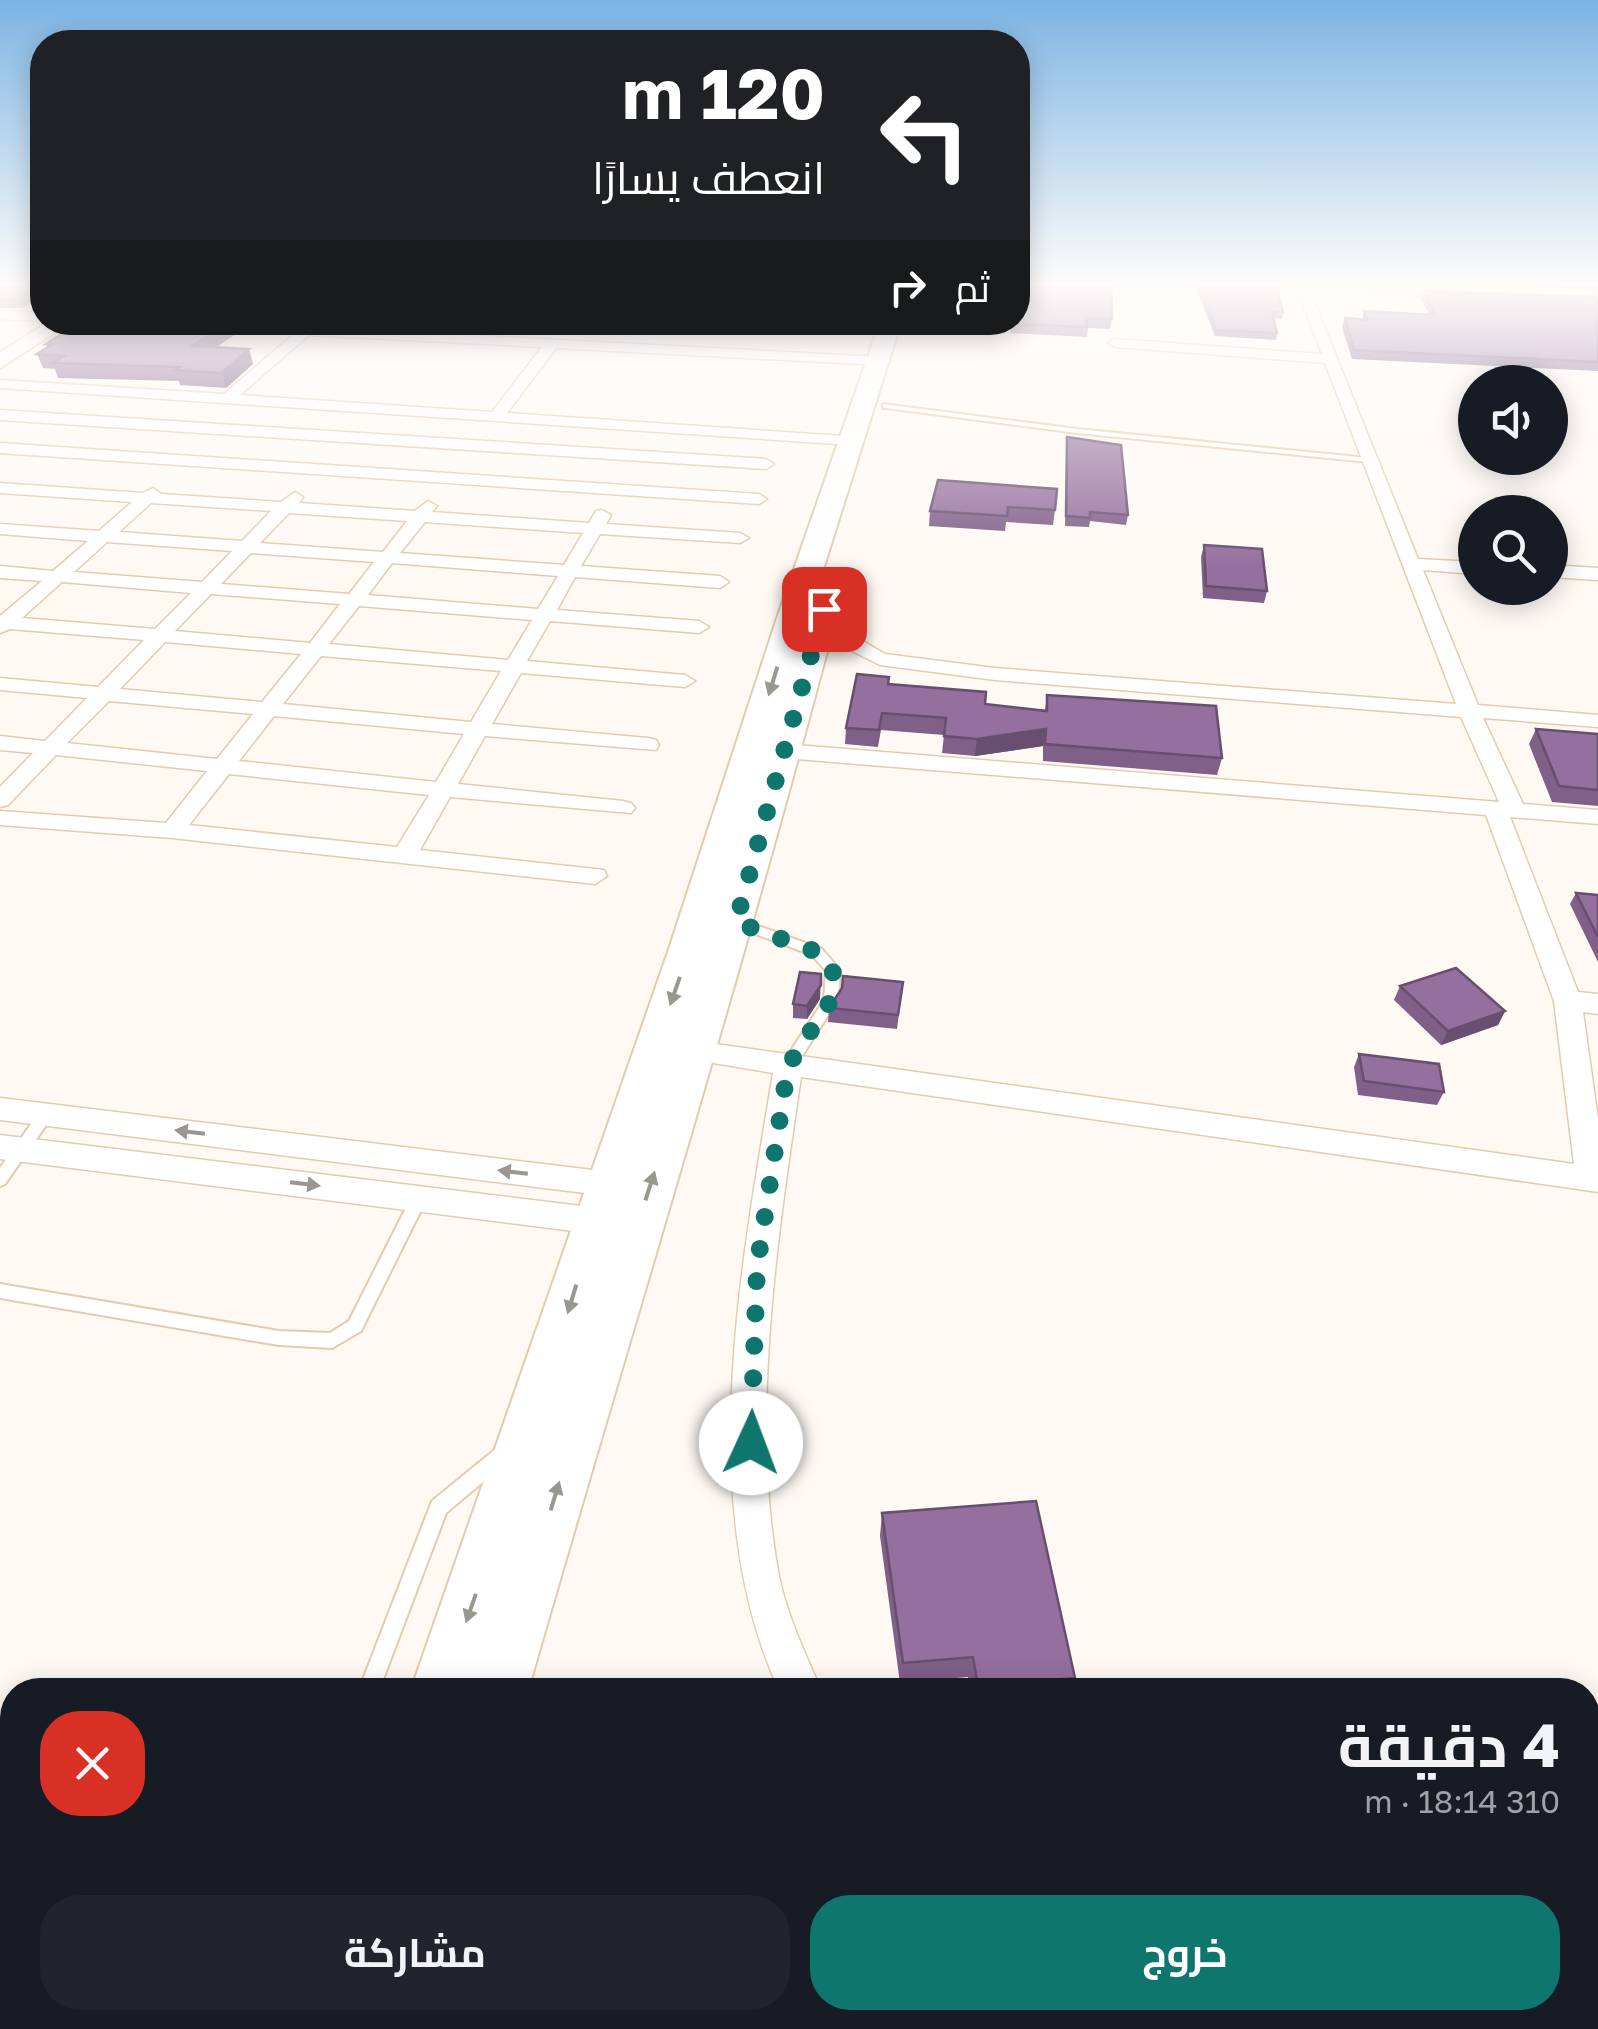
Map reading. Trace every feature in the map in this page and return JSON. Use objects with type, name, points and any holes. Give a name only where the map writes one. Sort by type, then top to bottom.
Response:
[{"type":"main road","points":[[500,1678],[638,1222],[736,922],[784,751],[810,608],[852,440],[873,379]]},
{"type":"main road","points":[[447,1678],[603,1202],[893,379]]},
{"type":"street","points":[[226,399],[250,379]]},
{"type":"street","points":[[172,830],[526,379]]},
{"type":"street","points":[[694,1050],[1595,1180],[1568,1001],[1470,713],[1337,379]]},
{"type":"street","points":[[0,384],[494,421],[852,440]]},
{"type":"street","points":[[0,478],[104,402]]},
{"type":"street","points":[[2,624],[245,412]]},
{"type":"street","points":[[0,415],[766,464]]},
{"type":"street","points":[[0,800],[368,423]]},
{"type":"street","points":[[405,856],[543,613],[652,435]]},
{"type":"street","points":[[0,448],[38,450],[286,506],[740,538]]},
{"type":"street","points":[[0,488],[321,470],[759,500]]},
{"type":"street","points":[[0,529],[720,582]]},
{"type":"street","points":[[1410,564],[1458,567]]},
{"type":"street","points":[[0,572],[699,627]]},
{"type":"street","points":[[1568,573],[1598,574]]},
{"type":"street","points":[[810,608],[846,614],[851,642],[880,659],[995,674],[1598,721]]},
{"type":"street","points":[[2,624],[685,681]]},
{"type":"street","points":[[0,684],[648,744]]},
{"type":"street","points":[[0,742],[623,808]]},
{"type":"street","points":[[784,751],[1598,817]]},
{"type":"street","points":[[0,818],[172,830],[595,876]]},
{"type":"street","points":[[1568,1001],[1598,1004]]},
{"type":"street","points":[[788,1066],[757,1267],[750,1476],[760,1578],[778,1646],[794,1678]]},
{"type":"street","points":[[0,1109],[603,1202]]},
{"type":"street","points":[[9,1148],[419,1198],[603,1202]]},
{"type":"lane","points":[[886,406],[1133,438],[1368,460]]},
{"type":"lane","points":[[736,922],[817,952],[833,970],[831,1000],[788,1066]]},
{"type":"lane","points":[[0,1180],[9,1148],[46,1114]]},
{"type":"lane","points":[[0,1290],[278,1338],[332,1341],[355,1326],[419,1198]]},
{"type":"lane","points":[[374,1678],[439,1507],[530,1431]]},
{"type":"building","points":[[1067,437],[1121,445],[1128,515],[1090,512],[1090,518],[1066,516]]},
{"type":"building","points":[[938,480],[1057,489],[1055,510],[1008,507],[1007,516],[930,511]]},
{"type":"building","points":[[1204,545],[1262,549],[1267,591],[1206,586]]},
{"type":"building","points":[[857,674],[889,677],[888,684],[986,692],[985,704],[1047,711],[1047,695],[1216,706],[1222,758],[1045,744],[1046,729],[977,739],[944,736],[946,718],[882,713],[879,730],[846,728]]},
{"type":"building","points":[[1536,729],[1598,734],[1598,790],[1559,786]]},
{"type":"building","points":[[1576,893],[1598,895],[1598,937]]},
{"type":"building","points":[[1456,968],[1505,1011],[1448,1031],[1400,986]]},
{"type":"building","points":[[800,972],[821,974],[821,985],[807,1006],[793,1004]]},
{"type":"building","points":[[843,976],[903,982],[898,1015],[829,1008],[842,988]]},
{"type":"building","points":[[1359,1054],[1439,1064],[1444,1092],[1364,1081]]},
{"type":"building","points":[[1036,1501],[1075,1678],[977,1678],[973,1657],[903,1663],[882,1513]]},
{"type":"route","points":[[751,1443],[757,1267],[788,1066],[831,1000],[833,970],[817,952],[736,922],[824,609]]}]
